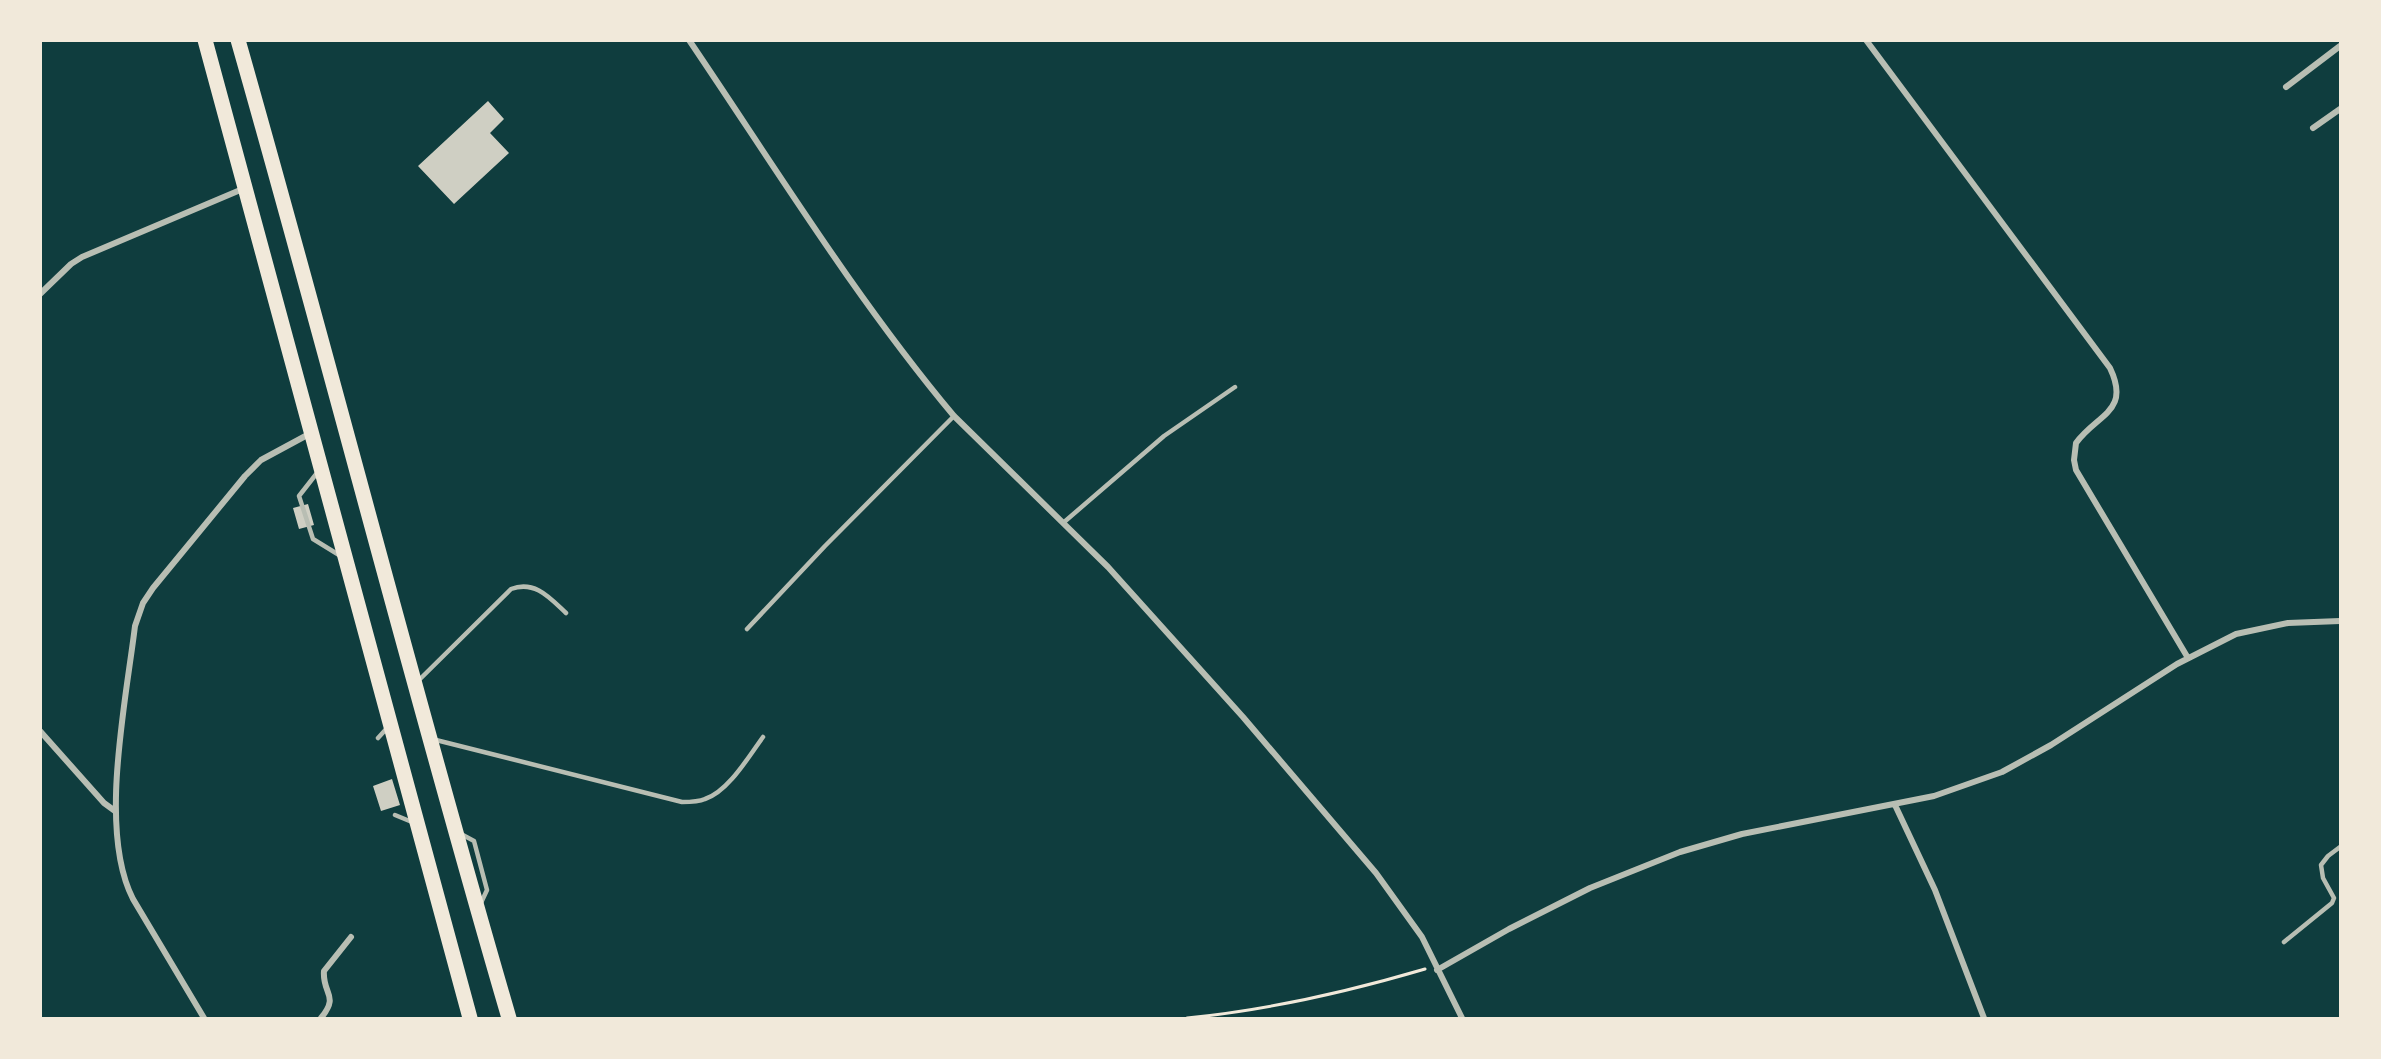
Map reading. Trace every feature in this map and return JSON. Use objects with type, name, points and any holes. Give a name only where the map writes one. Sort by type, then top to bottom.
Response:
[{"type":"main road","points":[[205,40],[470,1018]]},
{"type":"main road","points":[[238,40],[300,257],[455,831],[509,1018]]},
{"type":"street","points":[[688,40],[878,319],[954,416],[1108,567],[1243,717],[1376,873],[1414,926],[1462,1018]]},
{"type":"street","points":[[1866,40],[2110,368],[2117,386],[2116,400],[2105,416],[2076,443],[2074,460],[2076,470],[2188,658]]},
{"type":"street","points":[[2286,87],[2340,46]]},
{"type":"street","points":[[2313,128],[2340,109]]},
{"type":"street","points":[[40,294],[71,264],[82,257],[246,188]]},
{"type":"street","points":[[204,1018],[144,920],[128,889],[121,862],[115,811],[135,626],[143,603],[174,562],[261,460],[311,432]]},
{"type":"street","points":[[1437,968],[1590,888],[1680,852],[1742,834],[1895,805],[1944,793],[2002,772],[2050,745],[2188,658],[2220,641],[2251,630],[2288,624],[2340,621]]},
{"type":"street","points":[[40,731],[104,803],[115,811]]},
{"type":"street","points":[[1895,805],[1935,890],[1984,1018]]},
{"type":"street","points":[[321,1018],[331,1002],[324,971],[351,937]]},
{"type":"lane","points":[[1063,523],[1164,435],[1235,387]]},
{"type":"lane","points":[[747,629],[825,546],[954,416]]},
{"type":"lane","points":[[321,468],[299,496],[313,539],[345,558]]},
{"type":"lane","points":[[415,684],[511,589],[520,586],[534,588],[546,595],[566,613]]},
{"type":"lane","points":[[378,738],[390,725]]},
{"type":"lane","points":[[430,738],[682,802],[707,799],[718,792],[763,737]]},
{"type":"lane","points":[[395,815],[417,825]]},
{"type":"lane","points":[[2284,942],[2332,903],[2334,898],[2323,878],[2321,865],[2340,847]]},
{"type":"path","points":[[1187,1018],[1244,1013],[1308,1000],[1437,968]]},
{"type":"building","points":[[488,101],[504,119],[490,133],[509,153],[454,204],[418,166]]},
{"type":"building","points":[[308,504],[314,525],[299,529],[293,508]]},
{"type":"building","points":[[392,779],[400,805],[381,811],[373,786]]}]
